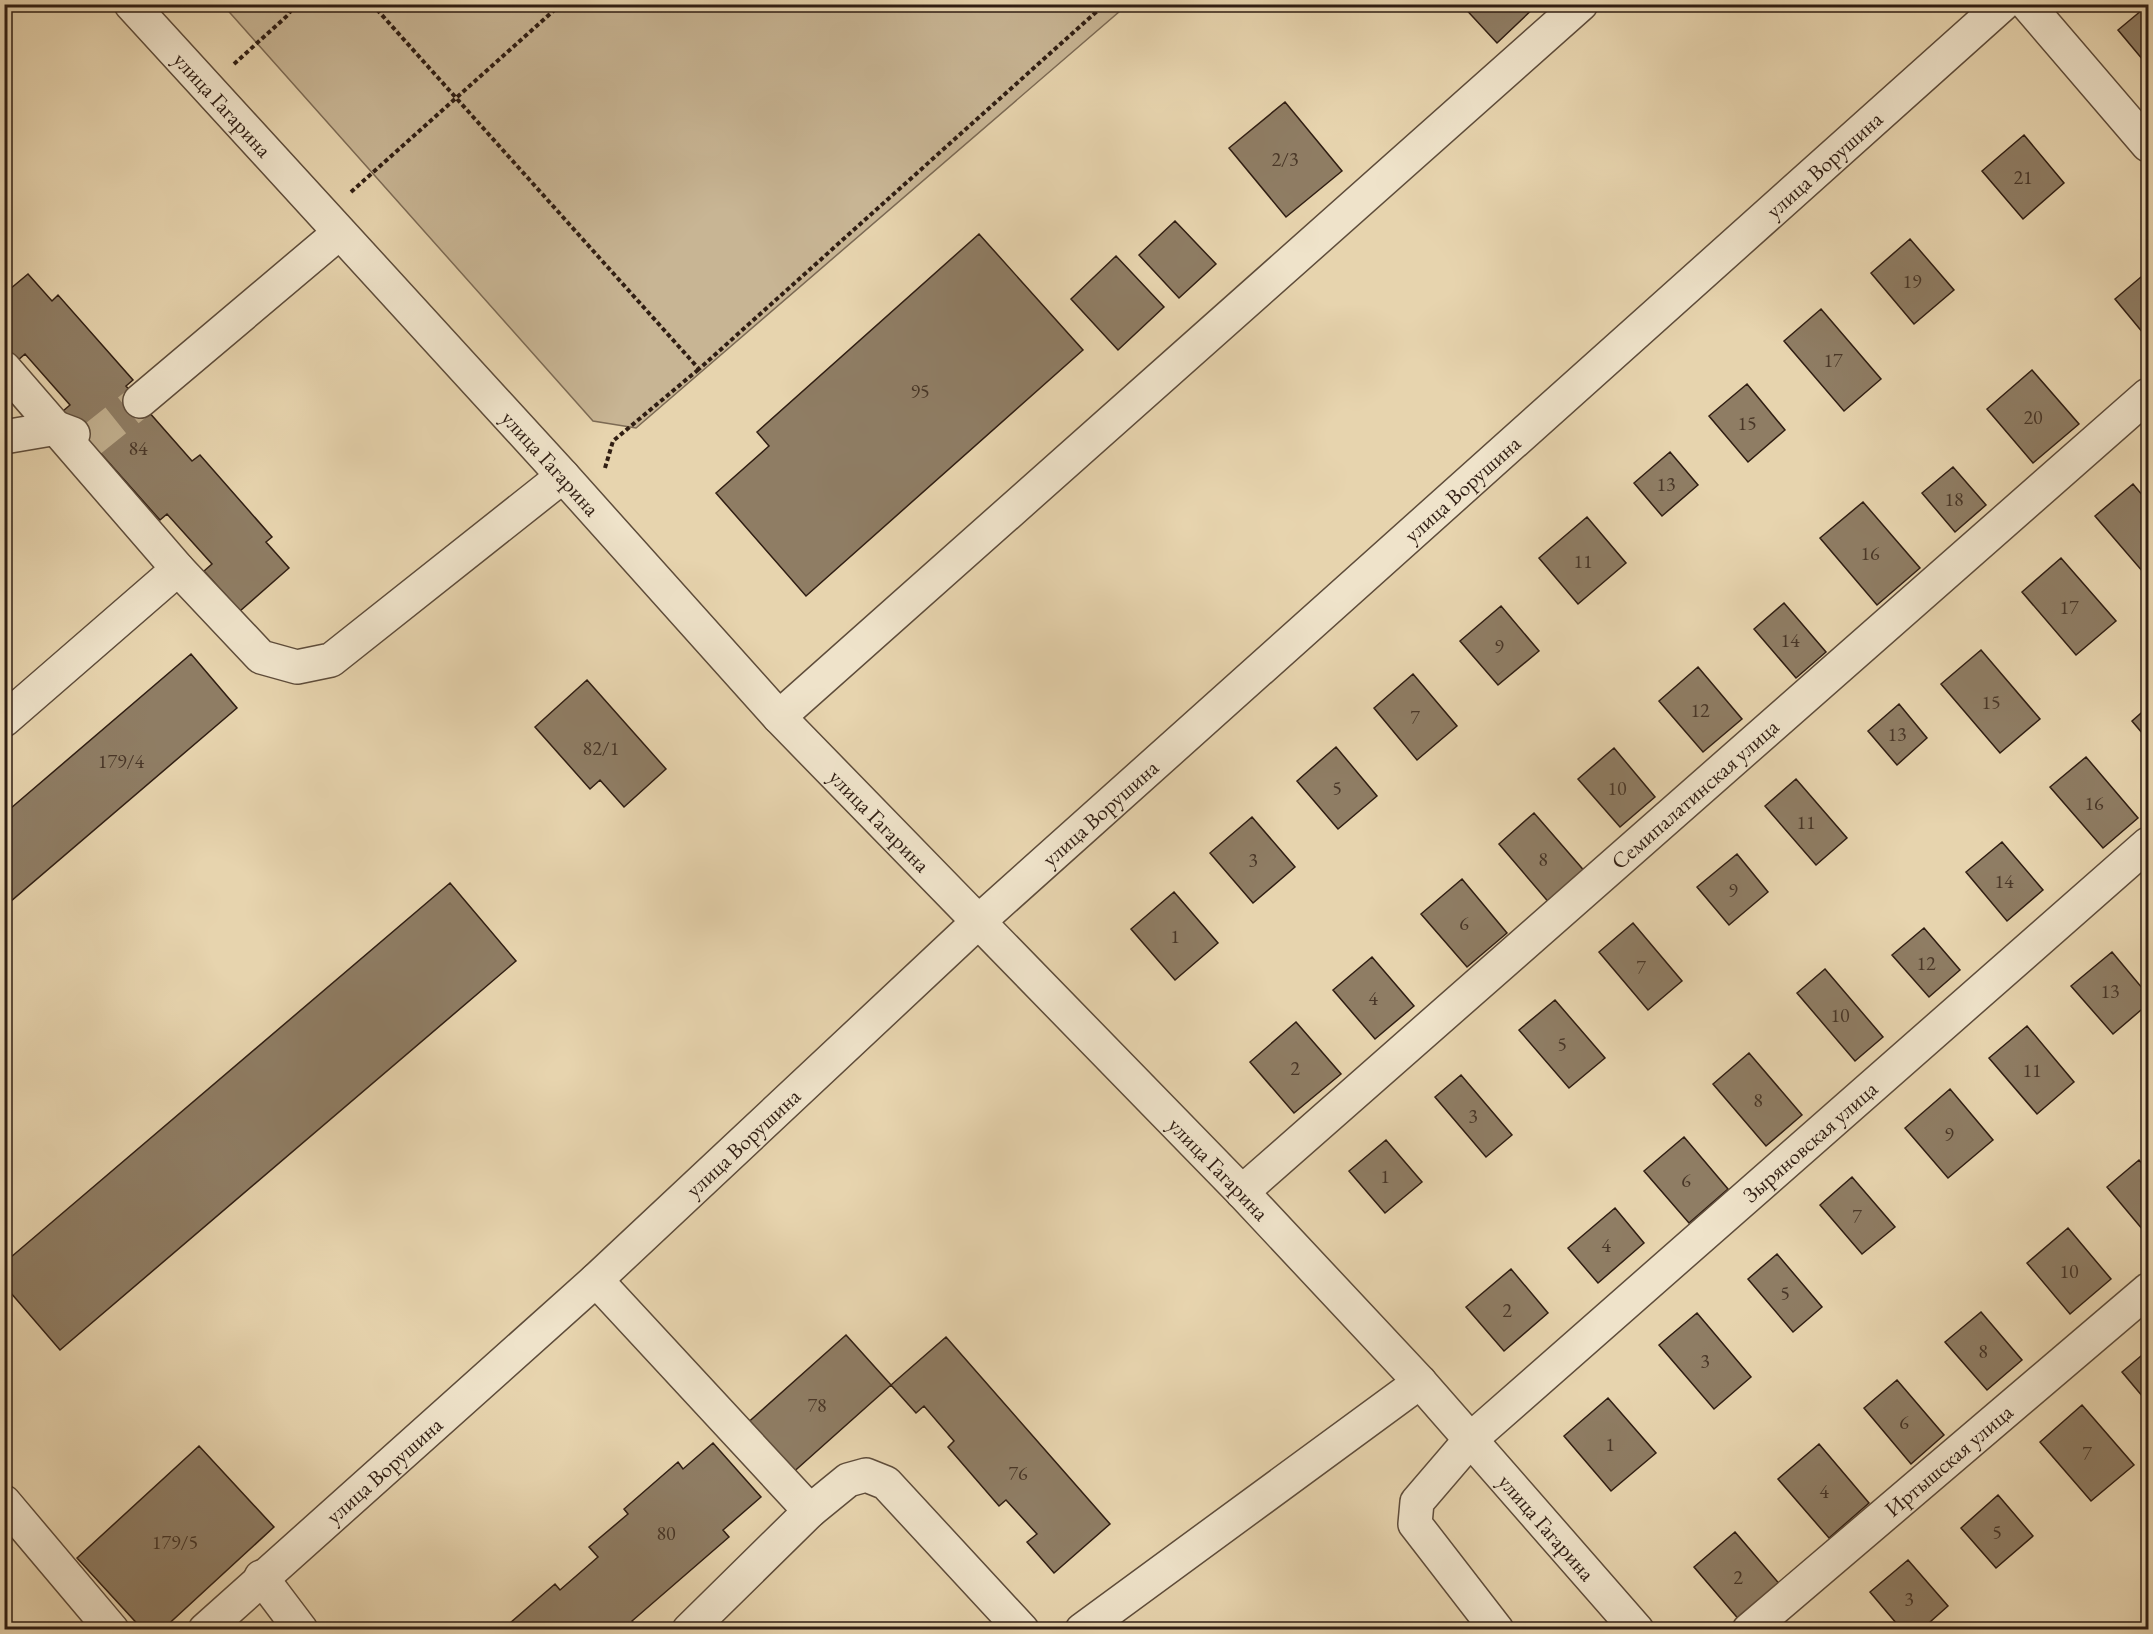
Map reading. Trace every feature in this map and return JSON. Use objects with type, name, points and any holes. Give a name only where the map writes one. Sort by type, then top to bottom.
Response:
[{"type":"street","name":"улица Гагарина","points":[[131,4],[563,476],[779,717],[1242,1192],[1420,1382],[1637,1629]]},
{"type":"street","points":[[779,717],[1581,4]]},
{"type":"street","name":"улица Ворушина","points":[[204,1629],[596,1280],[978,922],[2004,4]]},
{"type":"street","points":[[2026,4],[2148,145]]},
{"type":"street","points":[[140,401],[331,225]]},
{"type":"street","points":[[4,368],[178,569],[261,657],[297,667],[331,660],[563,476]]},
{"type":"street","name":"Семипалатинская улица","points":[[1242,1192],[2148,395]]},
{"type":"street","points":[[4,437],[57,429],[90,441]]},
{"type":"street","points":[[4,720],[178,569]]},
{"type":"street","name":"Зыряновская улица","points":[[1497,1629],[1415,1524],[1417,1502],[1471,1439],[2148,844]]},
{"type":"street","points":[[596,1280],[810,1511]]},
{"type":"street","name":"Иртышская улица","points":[[1749,1629],[2148,1290]]},
{"type":"street","points":[[1082,1629],[1420,1382]]},
{"type":"street","points":[[689,1629],[810,1511],[848,1480],[866,1475],[886,1483],[1022,1629]]},
{"type":"street","points":[[4,1502],[112,1629]]},
{"type":"street","points":[[261,1577],[301,1629]]},
{"type":"path","points":[[207,88],[288,15],[295,4]]},
{"type":"path","points":[[372,4],[699,369]]},
{"type":"path","points":[[331,225],[456,98],[561,4]]},
{"type":"path","points":[[593,510],[613,441],[699,369],[1105,4]]},
{"type":"shaded area","points":[[223,5],[1127,5],[636,428],[593,421]]},
{"type":"building","points":[[1461,4],[1538,4],[1497,43]]},
{"type":"building","points":[[2148,5],[2148,66],[2118,30]]},
{"type":"building","points":[[1285,102],[1342,171],[1286,217],[1229,148]]},
{"type":"building","points":[[2024,135],[2064,183],[2023,219],[1982,171]]},
{"type":"building","points":[[1175,221],[1216,264],[1179,298],[1139,255]]},
{"type":"building","points":[[979,234],[1083,350],[806,596],[716,493],[769,446],[757,432]]},
{"type":"building","points":[[1910,239],[1954,290],[1914,324],[1871,273]]},
{"type":"building","points":[[1116,256],[1164,307],[1118,350],[1071,299]]},
{"type":"building","points":[[2148,271],[2148,339],[2115,299]]},
{"type":"building","points":[[28,274],[52,301],[58,295],[133,380],[126,386],[192,461],[200,455],[272,537],[266,542],[289,568],[240,611],[204,571],[212,564],[167,514],[160,520],[63,411],[70,405],[25,354],[17,361],[4,347],[4,294]]},
{"type":"building","points":[[1821,309],[1881,379],[1844,411],[1784,341]]},
{"type":"building","points":[[2032,370],[2079,424],[2033,463],[1987,409]]},
{"type":"building","points":[[1747,384],[1785,430],[1748,462],[1709,416]]},
{"type":"building","points":[[1670,452],[1698,485],[1662,516],[1634,483]]},
{"type":"building","points":[[1953,467],[1986,505],[1955,532],[1922,493]]},
{"type":"building","points":[[2133,484],[2148,502],[2148,567],[2143,572],[2095,516]]},
{"type":"building","points":[[1863,502],[1920,568],[1877,605],[1820,538]]},
{"type":"building","points":[[1587,517],[1626,563],[1578,604],[1539,558]]},
{"type":"building","points":[[2061,558],[2116,621],[2076,655],[2022,592]]},
{"type":"building","points":[[1784,603],[1826,652],[1796,678],[1754,629]]},
{"type":"building","points":[[1501,606],[1539,651],[1498,685],[1460,641]]},
{"type":"building","points":[[1981,650],[2040,719],[2000,753],[1941,684]]},
{"type":"building","points":[[191,654],[237,708],[4,907],[4,814]]},
{"type":"building","points":[[1698,667],[1742,719],[1703,752],[1659,701]]},
{"type":"building","points":[[1413,674],[1457,726],[1417,760],[1374,708]]},
{"type":"building","points":[[587,680],[666,769],[624,807],[600,780],[590,789],[535,727]]},
{"type":"building","points":[[1899,704],[1927,738],[1897,765],[1868,731]]},
{"type":"building","points":[[2148,707],[2148,740],[2132,721]]},
{"type":"building","points":[[1336,747],[1377,796],[1338,829],[1297,781]]},
{"type":"building","points":[[1614,748],[1655,797],[1620,827],[1578,779]]},
{"type":"building","points":[[2086,757],[2138,818],[2103,848],[2050,787]]},
{"type":"building","points":[[1796,779],[1847,838],[1816,865],[1765,806]]},
{"type":"building","points":[[1534,813],[1587,874],[1551,905],[1499,844]]},
{"type":"building","points":[[1252,817],[1295,867],[1253,903],[1210,853]]},
{"type":"building","points":[[2002,842],[2043,890],[2007,921],[1966,872]]},
{"type":"building","points":[[1737,854],[1768,892],[1729,925],[1697,887]]},
{"type":"building","points":[[1462,879],[1507,933],[1467,967],[1421,914]]},
{"type":"building","points":[[450,883],[516,961],[60,1350],[4,1285],[4,1263]]},
{"type":"building","points":[[1174,892],[1218,943],[1175,980],[1131,929]]},
{"type":"building","points":[[1633,923],[1682,981],[1648,1010],[1599,952]]},
{"type":"building","points":[[1924,928],[1960,970],[1929,997],[1892,955]]},
{"type":"building","points":[[2112,952],[2148,995],[2148,1004],[2113,1034],[2071,986]]},
{"type":"building","points":[[1372,957],[1414,1006],[1375,1039],[1333,990]]},
{"type":"building","points":[[1825,969],[1883,1037],[1855,1061],[1797,993]]},
{"type":"building","points":[[1555,1000],[1605,1058],[1569,1088],[1519,1030]]},
{"type":"building","points":[[1296,1022],[1341,1074],[1294,1113],[1250,1062]]},
{"type":"building","points":[[2027,1026],[2074,1082],[2037,1114],[1989,1058]]},
{"type":"building","points":[[1749,1053],[1802,1115],[1766,1146],[1713,1084]]},
{"type":"building","points":[[1461,1075],[1512,1135],[1486,1157],[1435,1097]]},
{"type":"building","points":[[1950,1089],[1993,1140],[1948,1178],[1905,1128]]},
{"type":"building","points":[[1684,1137],[1728,1189],[1689,1223],[1644,1171]]},
{"type":"building","points":[[1386,1140],[1422,1182],[1385,1213],[1349,1171]]},
{"type":"building","points":[[2139,1160],[2148,1171],[2148,1236],[2107,1187]]},
{"type":"building","points":[[1852,1177],[1895,1227],[1862,1254],[1820,1205]]},
{"type":"building","points":[[1615,1208],[1644,1243],[1598,1283],[1568,1248]]},
{"type":"building","points":[[2068,1228],[2111,1279],[2070,1314],[2027,1263]]},
{"type":"building","points":[[1777,1254],[1822,1307],[1793,1332],[1748,1279]]},
{"type":"building","points":[[1511,1269],[1548,1313],[1504,1351],[1466,1307]]},
{"type":"building","points":[[1981,1312],[2022,1360],[1987,1390],[1945,1342]]},
{"type":"building","points":[[1697,1313],[1751,1377],[1714,1409],[1659,1345]]},
{"type":"building","points":[[846,1335],[891,1385],[789,1476],[744,1426]]},
{"type":"building","points":[[946,1337],[1110,1524],[1054,1573],[1027,1542],[1037,1534],[1006,1500],[999,1506],[948,1447],[954,1441],[924,1406],[916,1413],[891,1385]]},
{"type":"building","points":[[2148,1350],[2148,1403],[2122,1372]]},
{"type":"building","points":[[1897,1380],[1944,1435],[1911,1464],[1864,1408]]},
{"type":"building","points":[[1608,1398],[1656,1453],[1611,1491],[1564,1436]]},
{"type":"building","points":[[2082,1405],[2134,1465],[2091,1501],[2040,1442]]},
{"type":"building","points":[[713,1443],[761,1497],[723,1530],[729,1537],[632,1621],[639,1629],[502,1630],[555,1584],[560,1590],[598,1557],[589,1547],[628,1514],[624,1509],[678,1462],[683,1469]]},
{"type":"building","points":[[1819,1444],[1869,1503],[1829,1538],[1778,1479]]},
{"type":"building","points":[[199,1446],[274,1527],[162,1630],[143,1630],[77,1558]]},
{"type":"building","points":[[1998,1495],[2033,1536],[1996,1568],[1961,1528]]},
{"type":"building","points":[[1735,1532],[1782,1587],[1741,1622],[1694,1567]]},
{"type":"building","points":[[1908,1560],[1948,1606],[1921,1630],[1902,1630],[1870,1592]]},
{"type":"tunnel","points":[[90,441],[140,401]]}]
